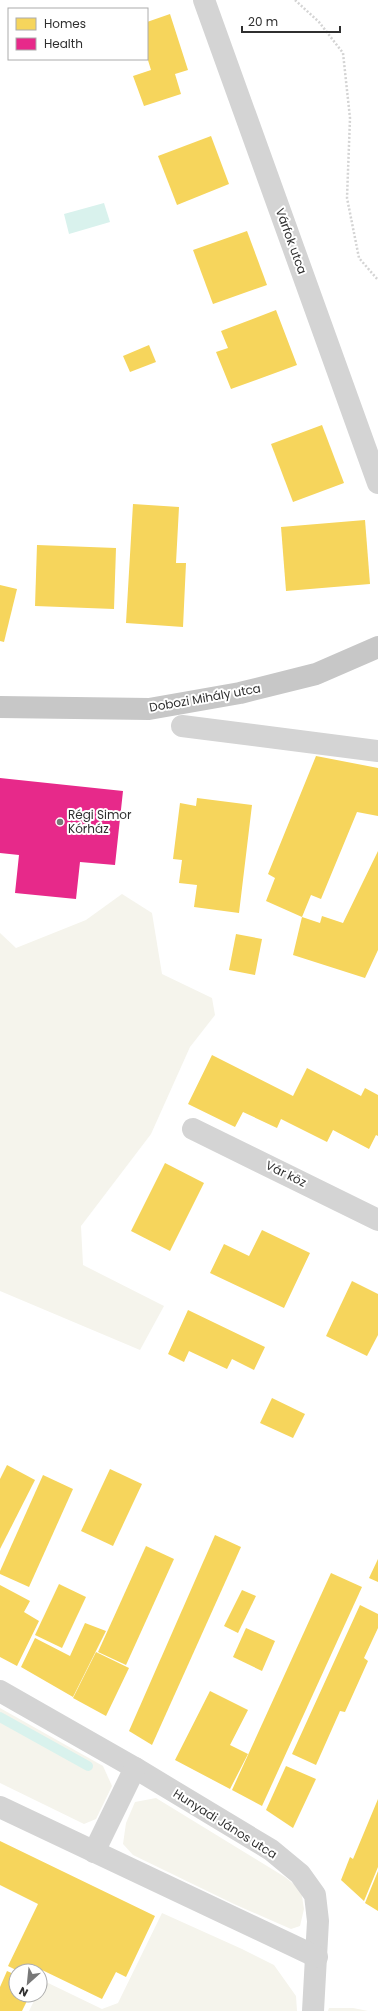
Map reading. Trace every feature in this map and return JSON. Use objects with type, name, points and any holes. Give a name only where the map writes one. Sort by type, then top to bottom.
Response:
[{"type":"main road","name":"Dobozi Mihály utca","points":[[0,707],[149,709],[240,693],[316,674],[378,647]]},
{"type":"street","name":"Várfok utca","points":[[204,0],[378,483]]},
{"type":"street","name":"Dobozi Mihály utca","points":[[182,726],[378,751]]},
{"type":"street","name":"Vár köz","points":[[193,1129],[378,1220]]},
{"type":"street","name":"Hunyadi János utca","points":[[0,1691],[135,1768],[271,1850],[300,1874],[315,1895],[318,1921],[313,2011]]},
{"type":"street","points":[[94,1852],[135,1768]]},
{"type":"street","points":[[0,1807],[317,1957]]},
{"type":"path","points":[[295,0],[319,22],[343,53],[350,118],[347,198],[359,258],[378,280]]},
{"type":"shaded area","points":[[104,203],[110,222],[69,234],[64,214]]},
{"type":"shaded area","points":[[122,894],[152,913],[162,974],[212,998],[215,1015],[190,1047],[151,1134],[81,1226],[83,1265],[164,1306],[140,1350],[0,1291],[0,933],[16,948],[86,920]]},
{"type":"shaded area","points":[[0,1708],[103,1766],[112,1786],[96,1819],[84,1824],[0,1783]]},
{"type":"shaded area","points":[[156,1798],[285,1877],[301,1890],[304,1909],[300,1926],[291,1929],[234,1904],[133,1855],[123,1844],[126,1823],[135,1802]]},
{"type":"shaded area","points":[[162,1913],[274,1965],[296,1996],[297,2011],[29,2011],[33,2003],[48,2003],[48,1983],[102,2009],[118,2003]]},
{"type":"shaded area","points":[[329,2008],[353,2008],[368,2011],[328,2011]]},
{"type":"building: Homes","points":[[170,14],[188,70],[175,74],[181,94],[144,106],[133,76],[151,70],[148,60],[148,22]]},
{"type":"building: Homes","points":[[211,136],[229,184],[177,205],[158,156]]},
{"type":"building: Homes","points":[[247,231],[267,285],[213,304],[193,250]]},
{"type":"building: Homes","points":[[276,310],[297,365],[231,389],[216,352],[228,348],[221,331]]},
{"type":"building: Homes","points":[[149,345],[156,362],[130,372],[123,356]]},
{"type":"building: Homes","points":[[322,425],[344,483],[293,502],[271,444]]},
{"type":"building: Homes","points":[[133,504],[179,507],[176,563],[186,563],[183,627],[126,623]]},
{"type":"building: Homes","points":[[365,520],[370,584],[286,591],[281,527]]},
{"type":"building: Homes","points":[[37,545],[116,548],[114,609],[35,606]]},
{"type":"building: Homes","points":[[0,585],[17,589],[4,642],[0,641]]},
{"type":"building: Homes","points":[[316,756],[378,768],[378,816],[357,812],[321,899],[311,895],[302,917],[266,901],[275,878],[268,874]]},
{"type":"building: Homes","points":[[197,798],[252,805],[239,913],[194,907],[197,885],[179,883],[182,860],[173,859],[180,803],[196,806]]},
{"type":"building: Homes","points":[[378,851],[378,950],[365,978],[293,955],[302,917],[320,923],[322,916],[343,923]]},
{"type":"building: Homes","points":[[236,934],[262,939],[255,975],[229,970]]},
{"type":"building: Homes","points":[[212,1055],[293,1096],[307,1068],[361,1096],[365,1088],[378,1095],[378,1136],[376,1135],[369,1149],[333,1130],[327,1142],[281,1119],[277,1128],[243,1112],[235,1127],[188,1104]]},
{"type":"building: Homes","points":[[165,1163],[204,1183],[170,1251],[131,1231]]},
{"type":"building: Homes","points":[[262,1230],[310,1253],[284,1308],[210,1273],[224,1244],[249,1256]]},
{"type":"building: Homes","points":[[352,1281],[378,1294],[378,1335],[367,1356],[326,1336]]},
{"type":"building: Homes","points":[[188,1310],[265,1347],[254,1370],[232,1359],[227,1369],[189,1351],[184,1362],[168,1354]]},
{"type":"building: Homes","points":[[272,1398],[305,1414],[293,1438],[260,1423]]},
{"type":"building: Homes","points":[[7,1465],[35,1480],[0,1549],[0,1479]]},
{"type":"building: Homes","points":[[110,1469],[142,1484],[113,1546],[81,1531]]},
{"type":"building: Homes","points":[[43,1475],[73,1489],[29,1587],[0,1574],[0,1571]]},
{"type":"building: Homes","points":[[215,1535],[241,1547],[152,1745],[129,1731]]},
{"type":"building: Homes","points":[[146,1546],[174,1559],[126,1665],[98,1652]]},
{"type":"building: Homes","points":[[378,1559],[378,1582],[369,1578]]},
{"type":"building: Homes","points":[[331,1573],[362,1587],[262,1806],[232,1790]]},
{"type":"building: Homes","points":[[59,1584],[86,1597],[62,1648],[35,1635]]},
{"type":"building: Homes","points":[[0,1585],[30,1601],[24,1612],[39,1621],[17,1666],[0,1657]]},
{"type":"building: Homes","points":[[242,1590],[256,1596],[238,1633],[224,1626]]},
{"type":"building: Homes","points":[[360,1605],[378,1614],[378,1628],[364,1658],[368,1661],[345,1712],[340,1711],[316,1765],[292,1754]]},
{"type":"building: Homes","points":[[85,1623],[106,1631],[73,1697],[21,1667],[35,1638],[70,1656]]},
{"type":"building: Homes","points":[[246,1628],[275,1641],[262,1671],[233,1657]]},
{"type":"building: Homes","points":[[96,1652],[129,1668],[106,1716],[73,1698]]},
{"type":"building: Homes","points":[[210,1691],[248,1710],[230,1745],[248,1754],[230,1789],[175,1760]]},
{"type":"building: Homes","points":[[286,1766],[316,1779],[293,1828],[266,1810]]},
{"type":"building: Homes","points":[[378,1799],[378,1867],[364,1901],[341,1880],[350,1857],[353,1859]]},
{"type":"building: Homes","points":[[0,1841],[155,1916],[126,1977],[116,1972],[102,1999],[48,1973],[48,1963],[9,1963],[38,1904],[0,1885]]},
{"type":"building: Homes","points":[[378,1871],[378,1911],[365,1903]]},
{"type":"building: Homes","points":[[8,1971],[8,2003],[26,2003],[22,2011],[0,2011],[0,1987]]},
{"type":"building: Health","name":"Régi Simor Kórház","points":[[0,778],[123,791],[115,865],[80,862],[76,899],[15,893],[19,855],[0,853]]},
{"type":"waterway","points":[[0,1717],[88,1766]]},
{"type":"place","name":"Régi Simor Kórház","points":[[60,822]]}]
